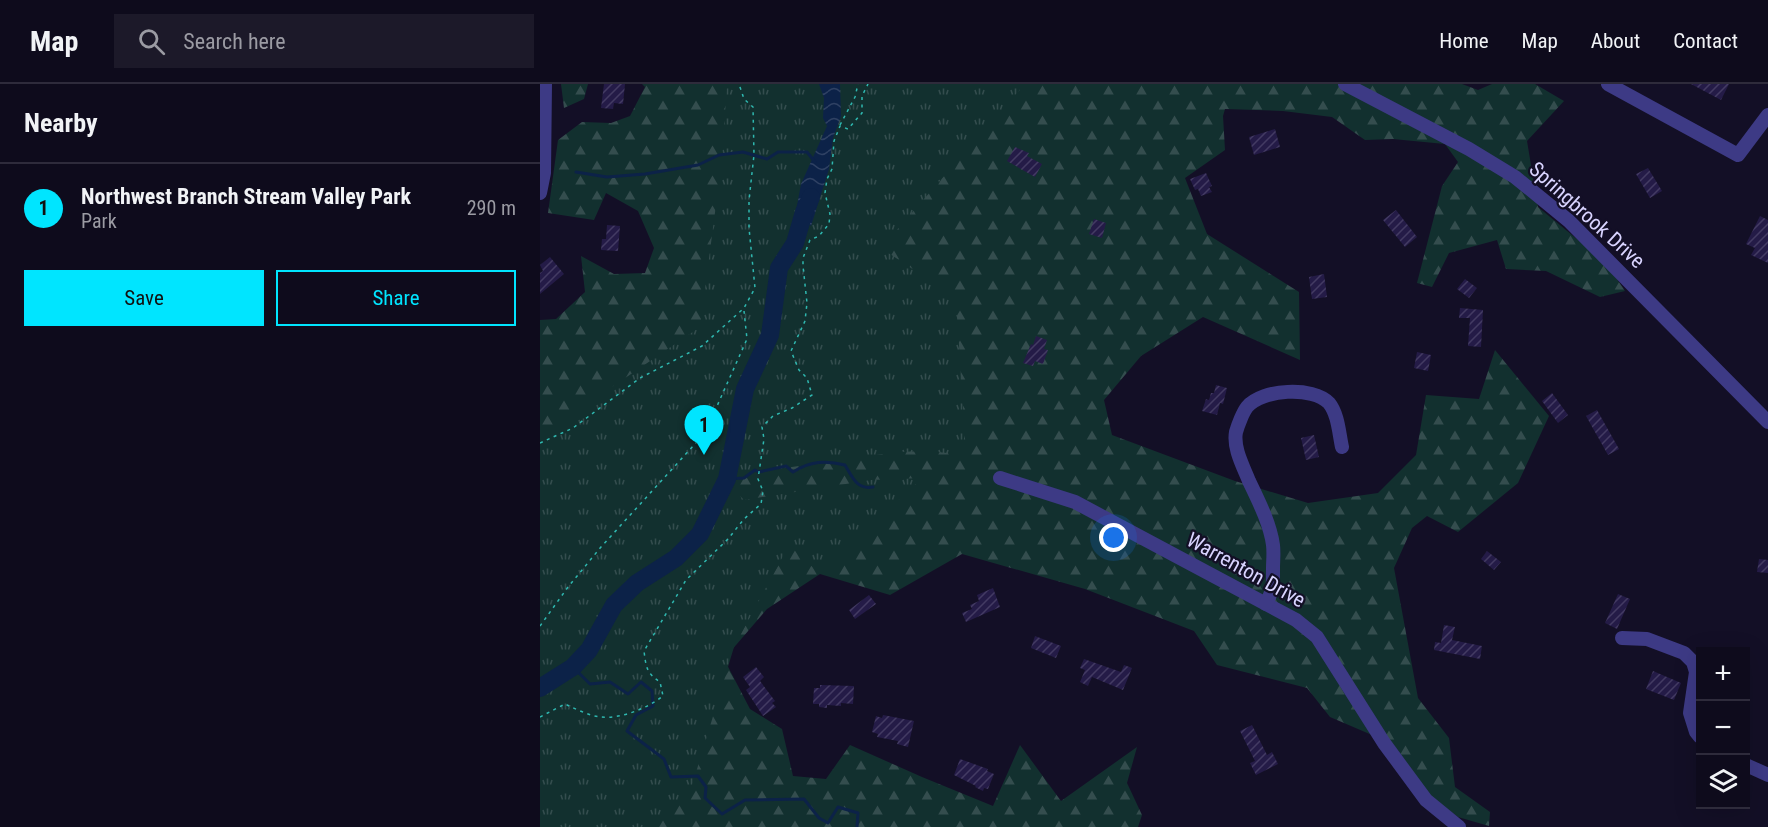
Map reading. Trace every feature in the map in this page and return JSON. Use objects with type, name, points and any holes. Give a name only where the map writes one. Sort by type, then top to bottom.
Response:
[{"type":"street","points":[[540,193],[544,173],[545,84]]},
{"type":"street","name":"Springbrook Drive","points":[[1345,84],[1470,148],[1515,177],[1569,221],[1768,422]]},
{"type":"street","points":[[1608,84],[1738,155],[1768,115]]},
{"type":"street","points":[[1266,604],[1273,590],[1273,544],[1240,461],[1236,432],[1242,418],[1248,407],[1258,398],[1269,394],[1287,392],[1316,395],[1330,405],[1337,420],[1342,447]]},
{"type":"street","name":"Warrenton Drive","points":[[1000,478],[1075,502],[1296,620],[1317,637],[1384,743],[1426,800],[1459,827]]},
{"type":"street","points":[[1622,638],[1647,639],[1684,653],[1693,662],[1696,672],[1689,713],[1696,732]]},
{"type":"street","points":[[1750,767],[1768,775]]},
{"type":"path","points":[[540,443],[573,428],[640,378],[702,346],[744,308],[755,288],[749,228],[749,200],[754,155],[753,107],[744,99],[739,84]]},
{"type":"path","points":[[540,717],[565,704],[602,717],[626,714],[655,702],[663,696],[660,682],[651,676],[647,669],[644,651],[686,580],[761,504],[763,491],[758,479],[764,439],[762,427],[772,416],[792,408],[812,395],[807,378],[799,369],[791,351],[805,321],[807,303],[803,258],[810,240],[819,236],[829,224],[825,193],[827,179],[832,169],[834,141],[855,97],[858,84]]},
{"type":"path","points":[[840,126],[848,129],[862,113],[862,96],[868,84]]},
{"type":"path","points":[[540,626],[601,547],[705,434],[747,339],[744,308]]},
{"type":"green space","points":[[561,84],[588,84],[584,99],[564,108]]},
{"type":"green space","points":[[642,84],[817,84],[797,131],[540,659],[540,320],[556,319],[585,292],[581,256],[614,274],[645,273],[654,248],[638,211],[606,193],[594,220],[548,213],[558,140],[582,122],[611,123],[630,116],[645,87]]},
{"type":"green space","points":[[727,84],[1025,84],[881,248],[956,298],[966,455],[928,451],[897,452],[721,477],[744,500],[871,480],[922,478],[820,574],[789,545],[734,647],[691,789],[694,792],[646,827],[540,827],[540,436],[700,327],[722,159]]},
{"type":"green space","points":[[840,84],[1462,84],[1478,90],[1492,84],[1535,84],[1564,101],[1527,141],[1538,207],[1606,263],[1625,291],[1600,297],[1546,271],[1506,269],[1497,240],[1449,253],[1432,287],[1417,283],[1442,186],[1458,162],[1445,144],[1393,139],[1365,140],[1332,117],[1283,111],[1225,109],[1223,116],[1225,150],[1185,178],[1207,234],[1299,292],[1300,360],[1203,317],[1141,356],[1104,400],[1112,435],[1235,481],[1308,503],[1378,493],[1416,455],[1426,395],[1479,399],[1495,350],[1549,416],[1518,483],[1458,532],[1427,516],[1412,528],[1394,568],[1418,698],[1449,738],[1455,787],[1490,812],[1489,826],[1458,817],[1430,796],[1393,744],[1330,717],[1307,688],[1217,665],[1194,631],[1085,589],[962,554],[890,595],[820,574],[767,609],[724,659],[750,709],[782,729],[793,776],[826,779],[850,745],[993,806],[1020,745],[1061,801],[1137,747],[1127,783],[1142,815],[1138,827],[540,827],[733,498],[729,478],[742,440]]},
{"type":"water","points":[[819,84],[840,84],[841,116],[833,138],[829,169],[811,226],[796,211],[801,184],[827,126],[823,118],[824,98]]},
{"type":"building","points":[[604,84],[625,84],[623,104],[614,103],[613,109],[601,108]]},
{"type":"building","points":[[1691,84],[1729,84],[1721,100]]},
{"type":"building","points":[[1275,129],[1280,147],[1254,155],[1249,137]]},
{"type":"building","points":[[1015,147],[1029,153],[1027,156],[1042,164],[1035,177],[1007,161]]},
{"type":"building","points":[[1648,168],[1662,191],[1650,198],[1636,174]]},
{"type":"building","points":[[1206,173],[1212,186],[1209,187],[1212,192],[1201,196],[1190,179]]},
{"type":"building","points":[[1396,210],[1417,237],[1405,247],[1383,220]]},
{"type":"building","points":[[1760,216],[1768,220],[1768,263],[1751,255],[1755,248],[1746,244]]},
{"type":"building","points":[[1094,219],[1106,223],[1102,238],[1089,234]]},
{"type":"building","points":[[607,225],[620,226],[618,251],[601,250],[602,239],[606,239]]},
{"type":"building","points":[[550,257],[564,274],[540,294],[540,273],[543,271],[540,265]]},
{"type":"building","points":[[1324,274],[1327,297],[1312,299],[1309,277]]},
{"type":"building","points":[[1465,279],[1477,288],[1469,298],[1457,289]]},
{"type":"building","points":[[1460,308],[1483,310],[1481,347],[1468,346],[1470,318],[1459,318]]},
{"type":"building","points":[[1036,336],[1047,340],[1044,349],[1048,350],[1043,364],[1035,361],[1033,366],[1023,363]]},
{"type":"building","points":[[1417,352],[1431,355],[1428,371],[1414,368]]},
{"type":"building","points":[[1216,385],[1227,388],[1223,404],[1220,403],[1217,415],[1202,411],[1206,399],[1209,400],[1211,393],[1214,393]]},
{"type":"building","points":[[1552,393],[1568,415],[1558,423],[1542,401]]},
{"type":"building","points":[[1597,410],[1619,449],[1608,455],[1586,416]]},
{"type":"building","points":[[1314,435],[1319,457],[1306,460],[1301,438]]},
{"type":"building","points":[[1487,551],[1501,562],[1494,570],[1481,559]]},
{"type":"building","points":[[1759,559],[1768,560],[1768,573],[1757,572]]},
{"type":"building","points":[[993,588],[1000,607],[966,622],[962,613],[972,609],[970,605],[979,601],[977,595]]},
{"type":"building","points":[[1618,594],[1630,599],[1617,629],[1605,623]]},
{"type":"building","points":[[869,595],[876,604],[855,619],[849,610]]},
{"type":"building","points":[[1444,625],[1455,627],[1452,640],[1482,646],[1480,659],[1434,650],[1435,642],[1441,643]]},
{"type":"building","points":[[1035,636],[1061,646],[1056,658],[1031,648]]},
{"type":"building","points":[[1084,659],[1121,672],[1124,665],[1132,668],[1123,690],[1092,677],[1088,686],[1080,682],[1085,670],[1080,668]]},
{"type":"building","points":[[756,667],[764,677],[760,681],[775,701],[772,703],[776,707],[763,716],[746,690],[750,687],[743,677]]},
{"type":"building","points":[[1653,671],[1681,683],[1674,700],[1646,689]]},
{"type":"building","points":[[820,685],[854,686],[853,704],[827,705],[827,708],[813,704],[814,688],[820,688]]},
{"type":"building","points":[[883,715],[914,721],[908,747],[897,744],[898,741],[877,737],[878,734],[872,732],[876,716],[882,718]]},
{"type":"building","points":[[1252,725],[1267,755],[1272,752],[1278,764],[1256,775],[1250,763],[1255,761],[1240,731]]},
{"type":"building","points":[[960,759],[988,769],[987,771],[994,774],[988,789],[984,788],[983,791],[954,775]]},
{"type":"waterway","points":[[576,172],[607,177],[645,174],[698,165],[719,155],[743,152],[767,159],[778,152],[807,152],[815,162]]},
{"type":"waterway","points":[[540,688],[573,667],[589,650],[614,605],[637,583],[676,558],[700,534],[727,479],[745,389],[770,335],[779,268],[795,243],[811,197]]},
{"type":"waterway","points":[[727,479],[744,478],[755,470],[759,472],[786,466],[793,472],[818,462],[831,462],[845,465],[859,485],[873,487]]},
{"type":"waterway","points":[[573,667],[590,684],[610,682],[628,694],[641,682],[652,691],[653,706],[636,715],[627,731],[664,759],[671,777],[698,776],[706,787],[705,798],[722,814],[745,800],[804,799],[819,818],[828,823],[838,807],[858,813],[857,827]]},
{"type":"place","name":"Northwest Branch Stream Valley Park","points":[[704,455]]}]
